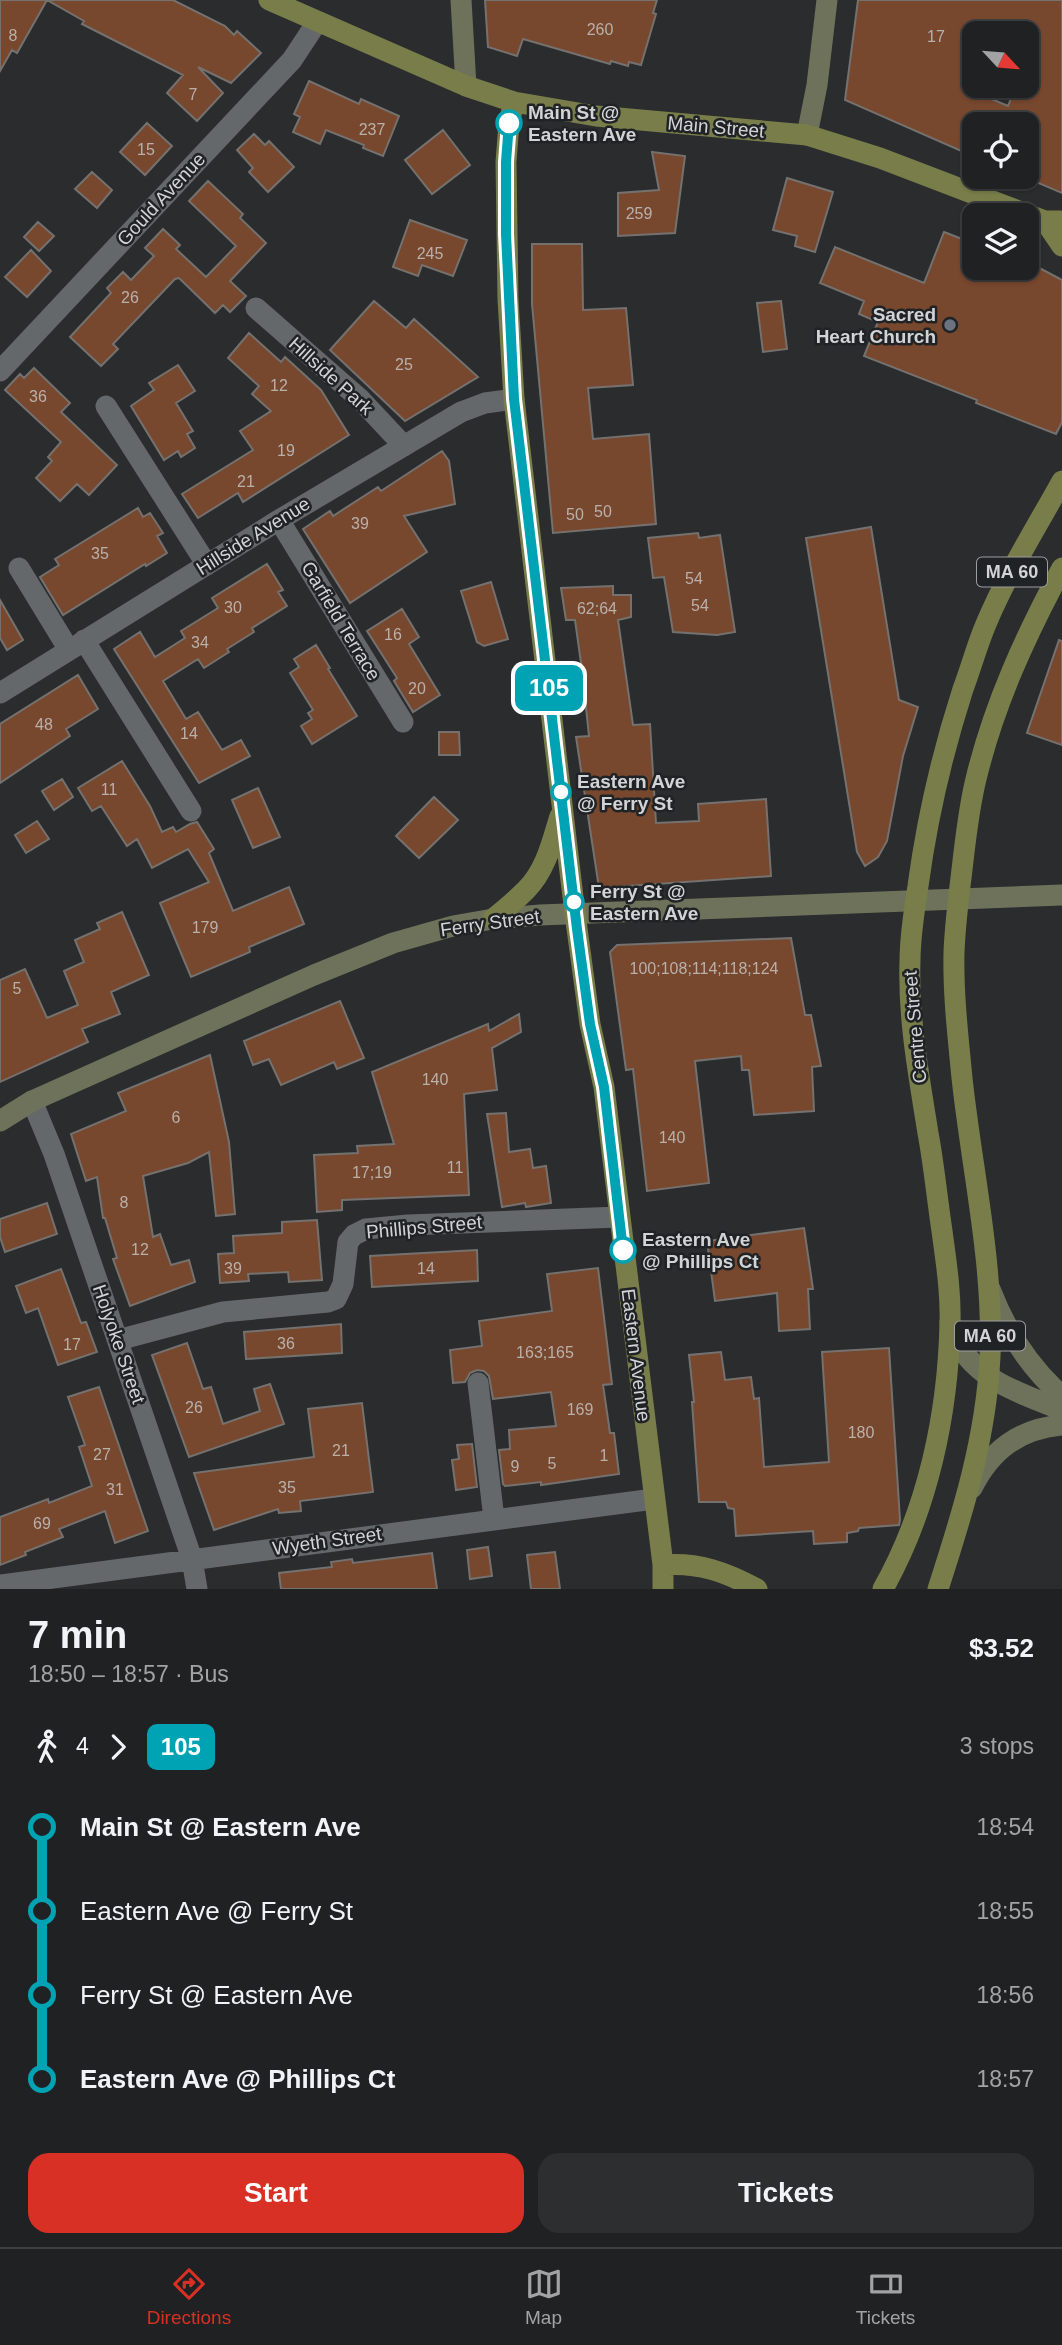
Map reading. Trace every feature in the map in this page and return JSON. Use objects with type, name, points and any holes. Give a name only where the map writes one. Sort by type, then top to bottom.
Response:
[{"type":"main road","name":"Main Street","points":[[268,0],[466,86],[514,102],[596,116],[807,135],[880,158],[1054,221],[1062,246]]},
{"type":"main road","points":[[461,0],[466,86]]},
{"type":"main road","points":[[807,135],[817,85],[828,0]]},
{"type":"main road","name":"Eastern Avenue","points":[[514,102],[507,143],[506,176],[508,299],[514,399],[575,914],[588,1010],[604,1087],[663,1565],[663,1589]]},
{"type":"main road","name":"Centre Street","points":[[883,1589],[896,1566],[923,1492],[942,1422],[950,1322],[948,1273],[912,1019],[910,958],[915,901],[941,762],[985,625],[1004,585],[1062,481]]},
{"type":"main road","name":"MA 60","points":[[938,1589],[966,1502],[983,1434],[989,1377],[989,1284],[964,1092],[956,1007],[954,946],[968,817],[982,755],[1007,680],[1055,596],[1062,568]]},
{"type":"main road","points":[[494,919],[528,888],[539,872],[549,855],[563,807]]},
{"type":"main road","name":"Ferry Street","points":[[0,1121],[32,1101],[366,953],[420,934],[494,919],[575,914],[1062,895]]},
{"type":"main road","points":[[989,1284],[1007,1328],[1022,1353],[1040,1376],[1062,1396]]},
{"type":"main road","points":[[950,1322],[950,1328],[961,1349],[989,1377],[1006,1387],[1062,1410]]},
{"type":"main road","points":[[966,1502],[984,1466],[1000,1448],[1033,1430],[1062,1425]]},
{"type":"main road","points":[[663,1565],[699,1565],[728,1574],[757,1589]]},
{"type":"main road","points":[[869,1589],[896,1566]]},
{"type":"street","name":"Gould Avenue","points":[[0,371],[292,60],[304,46],[317,22]]},
{"type":"street","name":"Hillside Park","points":[[256,309],[360,399],[404,446]]},
{"type":"street","name":"Hillside Avenue","points":[[0,693],[279,520],[472,407],[514,399]]},
{"type":"street","points":[[106,406],[207,565]]},
{"type":"street","name":"Garfield Terrace","points":[[279,520],[403,722]]},
{"type":"street","points":[[19,568],[191,811]]},
{"type":"street","name":"Holyoke Street","points":[[32,1101],[54,1154],[118,1340],[192,1559],[197,1589]]},
{"type":"street","name":"Phillips Street","points":[[118,1340],[223,1312],[336,1299],[343,1284],[348,1242],[354,1235],[366,1229],[619,1217]]},
{"type":"street","points":[[478,1383],[494,1519]]},
{"type":"street","name":"Wyeth Street","points":[[0,1585],[653,1499]]},
{"type":"building","points":[[0,0],[47,0],[17,53],[12,50],[0,71]]},
{"type":"building","points":[[47,0],[173,0],[225,26],[234,35],[237,31],[261,53],[231,83],[198,67],[223,93],[197,121],[167,93],[183,75],[82,24],[84,21]]},
{"type":"building","points":[[485,0],[657,0],[653,13],[656,14],[641,65],[629,62],[628,66],[611,61],[610,64],[523,39],[517,56],[488,47]]},
{"type":"building","points":[[858,0],[1062,0],[1062,193],[1039,183],[1039,112],[962,112],[962,151],[845,100]]},
{"type":"building","points":[[309,81],[359,104],[361,99],[399,116],[383,156],[363,148],[364,145],[326,130],[320,144],[293,132],[300,117],[294,114]]},
{"type":"building","points":[[147,123],[172,146],[145,175],[120,152]]},
{"type":"building","points":[[443,130],[470,165],[432,194],[405,160]]},
{"type":"building","points":[[254,134],[265,145],[269,141],[294,167],[268,192],[249,172],[253,168],[237,150]]},
{"type":"building","points":[[652,152],[685,156],[675,233],[618,236],[618,193],[659,190]]},
{"type":"building","points":[[92,172],[112,190],[97,208],[75,189]]},
{"type":"building","points":[[787,178],[833,192],[815,252],[795,246],[797,236],[773,230]]},
{"type":"building","points":[[208,181],[243,214],[240,218],[266,243],[230,281],[246,296],[230,312],[223,305],[215,313],[179,278],[175,279],[113,344],[118,349],[101,366],[70,337],[111,293],[107,288],[123,272],[131,280],[154,256],[145,248],[163,229],[180,245],[176,249],[206,277],[236,246],[189,201]]},
{"type":"building","points":[[410,220],[467,240],[453,276],[422,265],[418,276],[393,267]]},
{"type":"building","points":[[38,222],[54,236],[39,251],[24,237]]},
{"type":"building","points":[[944,232],[962,239],[962,280],[1039,280],[1039,268],[1062,280],[1062,422],[1056,434],[864,356],[878,322],[859,314],[864,301],[820,283],[835,247],[924,283]]},
{"type":"building","points":[[532,244],[582,244],[583,310],[626,308],[633,385],[588,388],[593,439],[649,434],[656,524],[553,533],[532,304]]},
{"type":"building","points":[[31,250],[51,271],[27,297],[5,277]]},
{"type":"building","points":[[374,301],[406,328],[414,319],[478,377],[405,421],[330,350]]},
{"type":"building","points":[[781,301],[787,349],[763,352],[757,303]]},
{"type":"building","points":[[249,333],[281,362],[285,357],[321,390],[349,435],[243,502],[238,493],[198,518],[182,494],[253,450],[240,431],[271,411],[252,394],[259,386],[228,358]]},
{"type":"building","points":[[178,365],[195,391],[176,403],[193,431],[187,434],[195,448],[181,457],[178,451],[164,460],[131,406],[154,390],[149,383]]},
{"type":"building","points":[[34,368],[70,403],[61,412],[117,465],[89,495],[77,484],[60,501],[36,478],[52,461],[48,457],[61,442],[5,390],[20,374],[24,378]]},
{"type":"building","points":[[442,451],[449,461],[455,504],[404,516],[427,552],[350,603],[303,529],[330,511],[333,516],[378,487],[381,491]]},
{"type":"building","points":[[138,508],[143,517],[150,513],[163,533],[157,536],[167,553],[63,615],[40,577],[59,565],[55,559]]},
{"type":"building","points":[[871,527],[899,700],[918,707],[903,756],[887,841],[878,857],[865,866],[857,852],[806,538]]},
{"type":"building","points":[[698,533],[699,538],[720,535],[735,632],[717,635],[673,632],[664,577],[653,578],[648,538]]},
{"type":"building","points":[[267,564],[283,590],[278,592],[287,606],[252,628],[254,632],[204,668],[198,659],[163,681],[186,719],[198,712],[222,750],[241,740],[250,756],[199,783],[114,649],[140,632],[155,657],[185,638],[181,631],[218,608],[212,598]]},
{"type":"building","points":[[491,582],[508,639],[484,646],[477,642],[461,591]]},
{"type":"building","points":[[613,586],[613,595],[631,595],[631,617],[618,620],[633,725],[650,724],[656,823],[699,821],[698,804],[766,799],[771,876],[599,888],[576,737],[589,736],[582,670],[575,620],[566,620],[561,588]]},
{"type":"building","points":[[0,600],[23,640],[7,650],[0,638]]},
{"type":"building","points":[[402,609],[419,637],[409,644],[440,695],[413,712],[394,681],[397,678],[367,631]]},
{"type":"building","points":[[1059,640],[1062,641],[1062,745],[1027,733]]},
{"type":"building","points":[[316,645],[357,716],[312,744],[301,726],[312,719],[308,713],[313,710],[290,673],[299,667],[294,659]]},
{"type":"building","points":[[78,675],[98,709],[66,729],[70,736],[0,783],[0,724]]},
{"type":"building","points":[[439,732],[459,732],[460,755],[439,755]]},
{"type":"building","points":[[122,761],[150,806],[162,832],[173,827],[176,832],[197,822],[214,849],[209,853],[233,911],[289,887],[304,924],[249,947],[250,952],[191,977],[160,903],[209,882],[188,849],[152,868],[137,839],[127,846],[101,806],[92,811],[78,788]]},
{"type":"building","points":[[62,779],[73,797],[54,810],[42,791]]},
{"type":"building","points":[[258,788],[280,837],[253,848],[232,800]]},
{"type":"building","points":[[434,797],[458,820],[419,858],[396,836]]},
{"type":"building","points":[[37,821],[49,839],[26,853],[15,835]]},
{"type":"building","points":[[122,912],[149,975],[111,992],[120,1014],[82,1029],[88,1042],[0,1082],[0,980],[25,969],[47,1018],[78,1005],[64,971],[84,962],[75,940],[100,929],[97,923]]},
{"type":"building","points":[[791,938],[805,1015],[811,1015],[821,1066],[812,1067],[814,1111],[754,1115],[749,1070],[742,1070],[741,1056],[695,1061],[709,1183],[647,1191],[633,1069],[626,1070],[610,952],[617,945]]},
{"type":"building","points":[[340,1001],[364,1058],[337,1069],[334,1062],[281,1085],[269,1059],[253,1065],[244,1041]]},
{"type":"building","points":[[519,1014],[521,1032],[492,1048],[497,1090],[464,1094],[469,1195],[342,1200],[342,1210],[317,1212],[314,1155],[358,1153],[357,1146],[394,1144],[372,1072],[488,1024],[489,1031]]},
{"type":"building","points":[[210,1055],[229,1142],[235,1214],[216,1216],[209,1152],[188,1163],[143,1176],[153,1237],[160,1234],[171,1265],[189,1260],[195,1282],[130,1306],[113,1259],[117,1258],[103,1218],[97,1177],[86,1181],[71,1134],[126,1111],[118,1093]]},
{"type":"building","points":[[506,1113],[509,1152],[530,1149],[533,1168],[546,1166],[551,1203],[526,1207],[525,1203],[502,1207],[487,1114]]},
{"type":"building","points":[[47,1203],[57,1234],[5,1252],[0,1237],[0,1219]]},
{"type":"building","points":[[317,1220],[322,1280],[289,1282],[288,1272],[248,1274],[249,1281],[220,1283],[218,1254],[234,1253],[233,1236],[282,1233],[282,1222]]},
{"type":"building","points":[[804,1228],[813,1289],[808,1289],[810,1329],[779,1331],[777,1293],[715,1301],[707,1241]]},
{"type":"building","points":[[477,1250],[478,1281],[372,1287],[370,1256]]},
{"type":"building","points":[[598,1268],[612,1384],[603,1385],[610,1433],[614,1433],[619,1474],[541,1485],[541,1482],[505,1486],[499,1450],[510,1449],[509,1430],[556,1426],[551,1392],[493,1399],[489,1376],[484,1371],[477,1370],[470,1373],[465,1382],[453,1383],[450,1350],[482,1346],[479,1321],[552,1311],[547,1274]]},
{"type":"building","points":[[61,1269],[81,1323],[86,1322],[97,1352],[58,1365],[38,1308],[26,1313],[16,1286]]},
{"type":"building","points":[[341,1324],[342,1353],[246,1359],[244,1332]]},
{"type":"building","points":[[187,1343],[203,1389],[211,1387],[223,1424],[260,1411],[254,1389],[270,1384],[284,1424],[189,1457],[152,1355]]},
{"type":"building","points":[[889,1348],[899,1525],[859,1528],[858,1531],[847,1533],[847,1542],[814,1544],[813,1531],[736,1536],[734,1509],[728,1508],[726,1502],[699,1502],[689,1355],[721,1352],[725,1380],[751,1377],[754,1399],[759,1398],[764,1467],[829,1462],[822,1352]]},
{"type":"building","points":[[99,1387],[148,1531],[115,1543],[105,1511],[59,1529],[63,1537],[0,1565],[0,1517],[48,1499],[49,1503],[92,1486],[79,1447],[85,1445],[68,1397]]},
{"type":"building","points":[[362,1403],[373,1492],[300,1501],[301,1511],[279,1513],[278,1509],[214,1530],[194,1473],[314,1457],[308,1409]]},
{"type":"building","points":[[472,1444],[477,1487],[456,1490],[452,1460],[459,1459],[457,1445]]},
{"type":"building","points":[[488,1547],[492,1576],[470,1579],[467,1550]]},
{"type":"building","points":[[555,1552],[560,1589],[531,1589],[527,1555]]},
{"type":"building","points":[[432,1553],[437,1589],[281,1589],[279,1573],[332,1567],[331,1562],[352,1559],[353,1563]]},
{"type":"bus line","name":"105","points":[[509,123],[506,234],[514,399],[577,929],[590,1024],[604,1087],[623,1250]]},
{"type":"place","name":"Main St @ Eastern Ave","points":[[509,123]]},
{"type":"place","name":"Sacred Heart Church","points":[[950,325]]},
{"type":"place","name":"Eastern Ave @ Ferry St","points":[[561,792]]},
{"type":"place","name":"Ferry St @ Eastern Ave","points":[[574,902]]},
{"type":"place","name":"Eastern Ave @ Phillips Ct","points":[[623,1250]]}]
